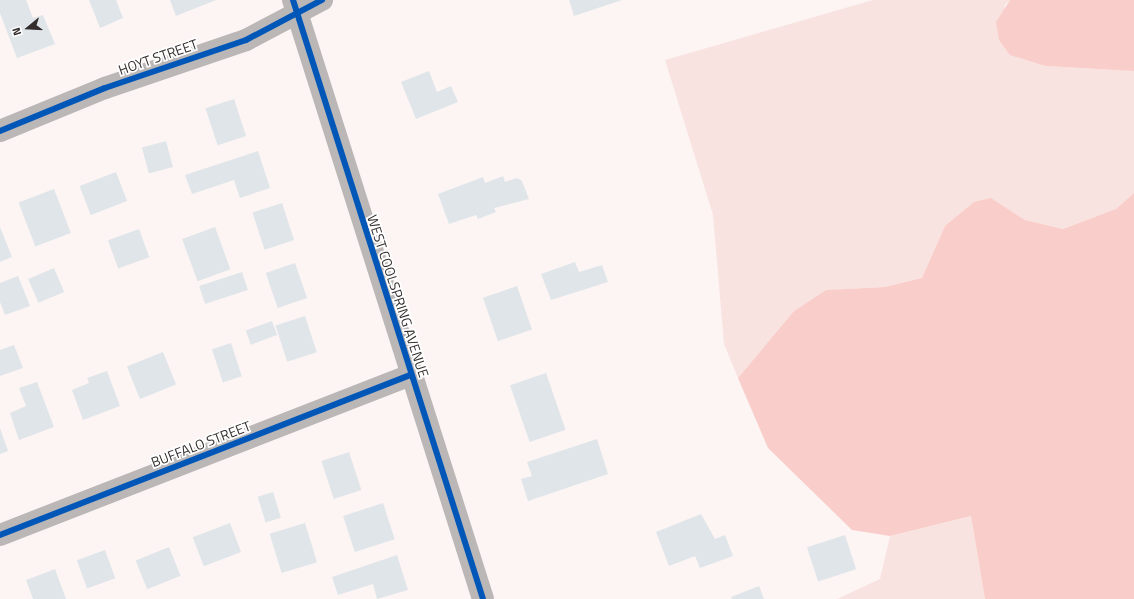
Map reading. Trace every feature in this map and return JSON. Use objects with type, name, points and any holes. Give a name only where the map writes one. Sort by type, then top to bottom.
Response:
[{"type":"street","name":"HOYT STREET","points":[[0,131],[105,88],[246,40],[295,6],[322,0]]},
{"type":"street","name":"WEST COOLSPRING AVENUE","points":[[295,6],[410,375],[483,599]]},
{"type":"street","name":"BUFFALO STREET","points":[[0,535],[410,375]]},
{"type":"shaded area","points":[[873,0],[1010,0],[1004,6],[1046,66],[1134,71],[1134,193],[1116,209],[1063,229],[1025,220],[991,198],[945,226],[922,278],[885,287],[826,290],[794,311],[738,378],[724,344],[713,215],[665,60]]},
{"type":"shaded area","points":[[1010,0],[1134,0],[1134,71],[1046,66],[1010,55],[999,40],[996,22]]},
{"type":"shaded area","points":[[1134,193],[1134,599],[985,599],[971,516],[890,536],[852,530],[768,448],[738,378],[794,311],[826,290],[885,287],[922,278],[945,226],[974,202],[991,198],[1025,220],[1063,229],[1116,209]]},
{"type":"shaded area","points":[[971,516],[985,599],[837,599],[880,579],[890,536]]},
{"type":"building","points":[[0,0],[26,0],[33,18],[43,15],[55,44],[17,58],[0,13]]},
{"type":"building","points":[[89,0],[116,0],[123,18],[100,28]]},
{"type":"building","points":[[170,0],[216,0],[176,16]]},
{"type":"building","points":[[569,0],[622,0],[574,16]]},
{"type":"building","points":[[429,71],[437,92],[451,86],[458,102],[416,119],[401,82]]},
{"type":"building","points":[[234,99],[246,136],[218,145],[205,108]]},
{"type":"building","points":[[166,141],[173,167],[149,174],[142,147]]},
{"type":"building","points":[[258,151],[270,188],[240,198],[234,180],[192,194],[185,175]]},
{"type":"building","points":[[116,172],[127,201],[91,215],[80,186]]},
{"type":"building","points":[[503,176],[505,182],[517,178],[522,181],[529,199],[494,208],[496,212],[478,219],[476,215],[449,224],[438,194],[483,177],[485,183]]},
{"type":"building","points":[[54,189],[71,233],[35,246],[19,203]]},
{"type":"building","points":[[282,203],[294,240],[265,250],[253,213]]},
{"type":"building","points":[[0,227],[12,257],[0,262]]},
{"type":"building","points":[[215,227],[230,269],[198,281],[182,239]]},
{"type":"building","points":[[139,229],[149,257],[118,268],[108,240]]},
{"type":"building","points":[[575,262],[579,272],[602,265],[608,282],[551,300],[541,274]]},
{"type":"building","points":[[295,263],[307,298],[278,308],[266,273]]},
{"type":"building","points":[[54,268],[64,292],[38,303],[28,279]]},
{"type":"building","points":[[242,272],[248,290],[205,304],[199,286]]},
{"type":"building","points":[[18,276],[30,306],[5,315],[0,302],[0,283]]},
{"type":"building","points":[[517,286],[532,329],[498,341],[483,298]]},
{"type":"building","points":[[305,316],[317,352],[287,362],[276,326]]},
{"type":"building","points":[[272,321],[277,335],[251,345],[246,331]]},
{"type":"building","points":[[231,343],[242,376],[223,382],[212,349]]},
{"type":"building","points":[[14,345],[23,368],[0,376],[0,350]]},
{"type":"building","points":[[163,352],[176,384],[140,399],[127,367]]},
{"type":"building","points":[[107,371],[120,406],[83,420],[72,390],[89,383],[87,378]]},
{"type":"building","points":[[546,373],[566,430],[530,442],[510,385]]},
{"type":"building","points":[[37,382],[54,427],[19,440],[10,413],[26,406],[19,388]]},
{"type":"building","points":[[0,428],[8,451],[0,454]]},
{"type":"building","points":[[597,439],[608,474],[528,501],[521,479],[532,476],[527,462]]},
{"type":"building","points":[[349,452],[361,490],[334,499],[321,461]]},
{"type":"building","points":[[273,492],[281,518],[266,522],[258,497]]},
{"type":"building","points":[[383,503],[395,539],[355,552],[343,516]]},
{"type":"building","points":[[701,514],[715,539],[725,535],[733,556],[700,568],[695,556],[669,566],[656,532]]},
{"type":"building","points":[[230,523],[241,552],[204,566],[193,537]]},
{"type":"building","points":[[305,523],[317,562],[282,573],[270,534]]},
{"type":"building","points":[[845,535],[856,569],[818,582],[807,547]]},
{"type":"building","points":[[169,547],[181,576],[147,589],[136,560]]},
{"type":"building","points":[[105,550],[115,578],[87,588],[77,560]]},
{"type":"building","points":[[397,555],[408,590],[377,599],[373,584],[338,595],[332,577]]},
{"type":"building","points":[[55,569],[66,599],[33,599],[26,580]]},
{"type":"building","points":[[759,586],[764,599],[732,599],[731,597]]},
{"type":"cycle path","points":[[293,0],[483,599]]},
{"type":"cycle path","points":[[0,131],[105,88],[246,40],[322,0]]},
{"type":"cycle path","points":[[0,535],[410,375]]}]
